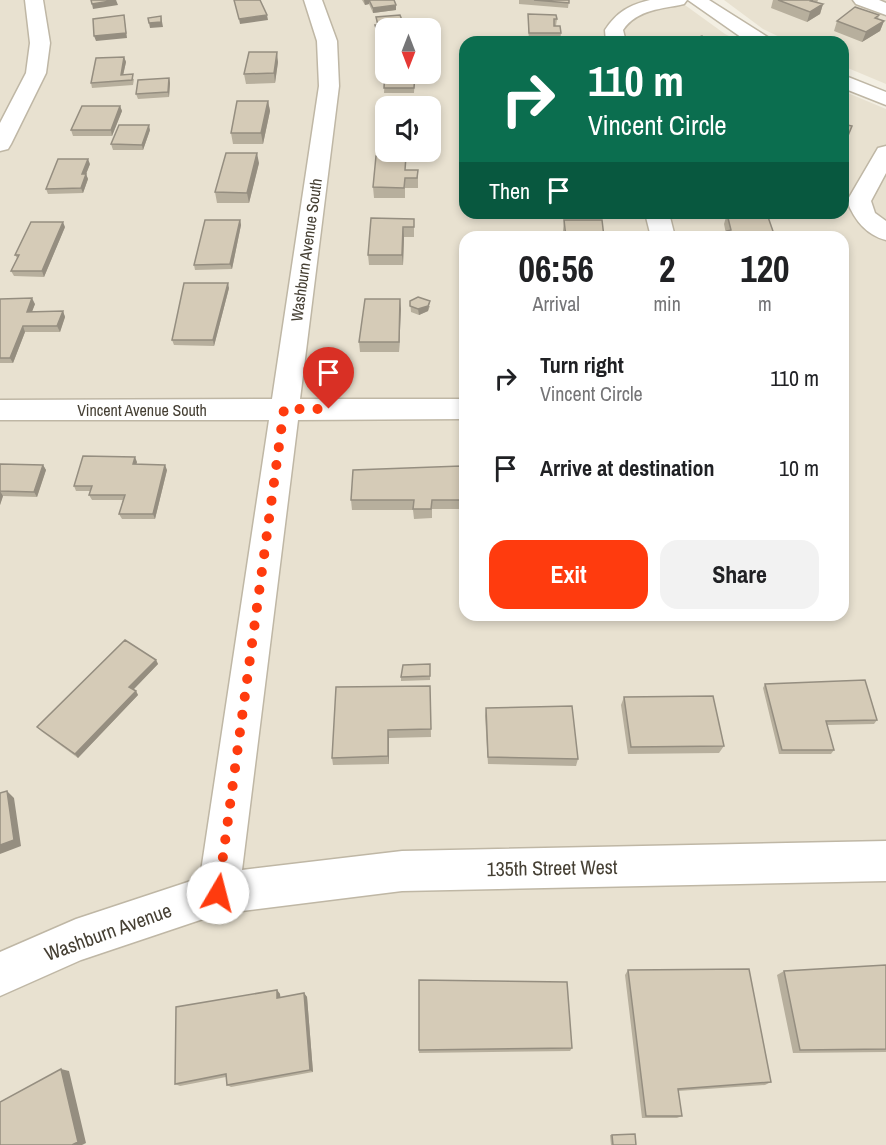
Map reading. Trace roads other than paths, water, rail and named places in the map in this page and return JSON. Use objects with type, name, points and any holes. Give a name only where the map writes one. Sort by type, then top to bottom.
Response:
[{"type":"street","points":[[0,144],[36,74],[40,43],[34,0]]},
{"type":"street","name":"Washburn Avenue South","points":[[218,893],[329,86],[327,41],[313,0]]},
{"type":"street","points":[[615,36],[614,30],[620,19],[635,9],[678,0]]},
{"type":"street","points":[[697,0],[753,36]]},
{"type":"street","points":[[862,0],[886,9]]},
{"type":"street","points":[[849,84],[886,99]]},
{"type":"street","points":[[886,153],[859,201],[865,216],[886,233]]},
{"type":"street","name":"Vincent Avenue South","points":[[0,410],[459,409]]},
{"type":"street","name":"135th Street West","points":[[218,893],[402,871],[886,861]]},
{"type":"street","name":"Washburn Avenue","points":[[0,974],[76,940],[218,893]]}]
